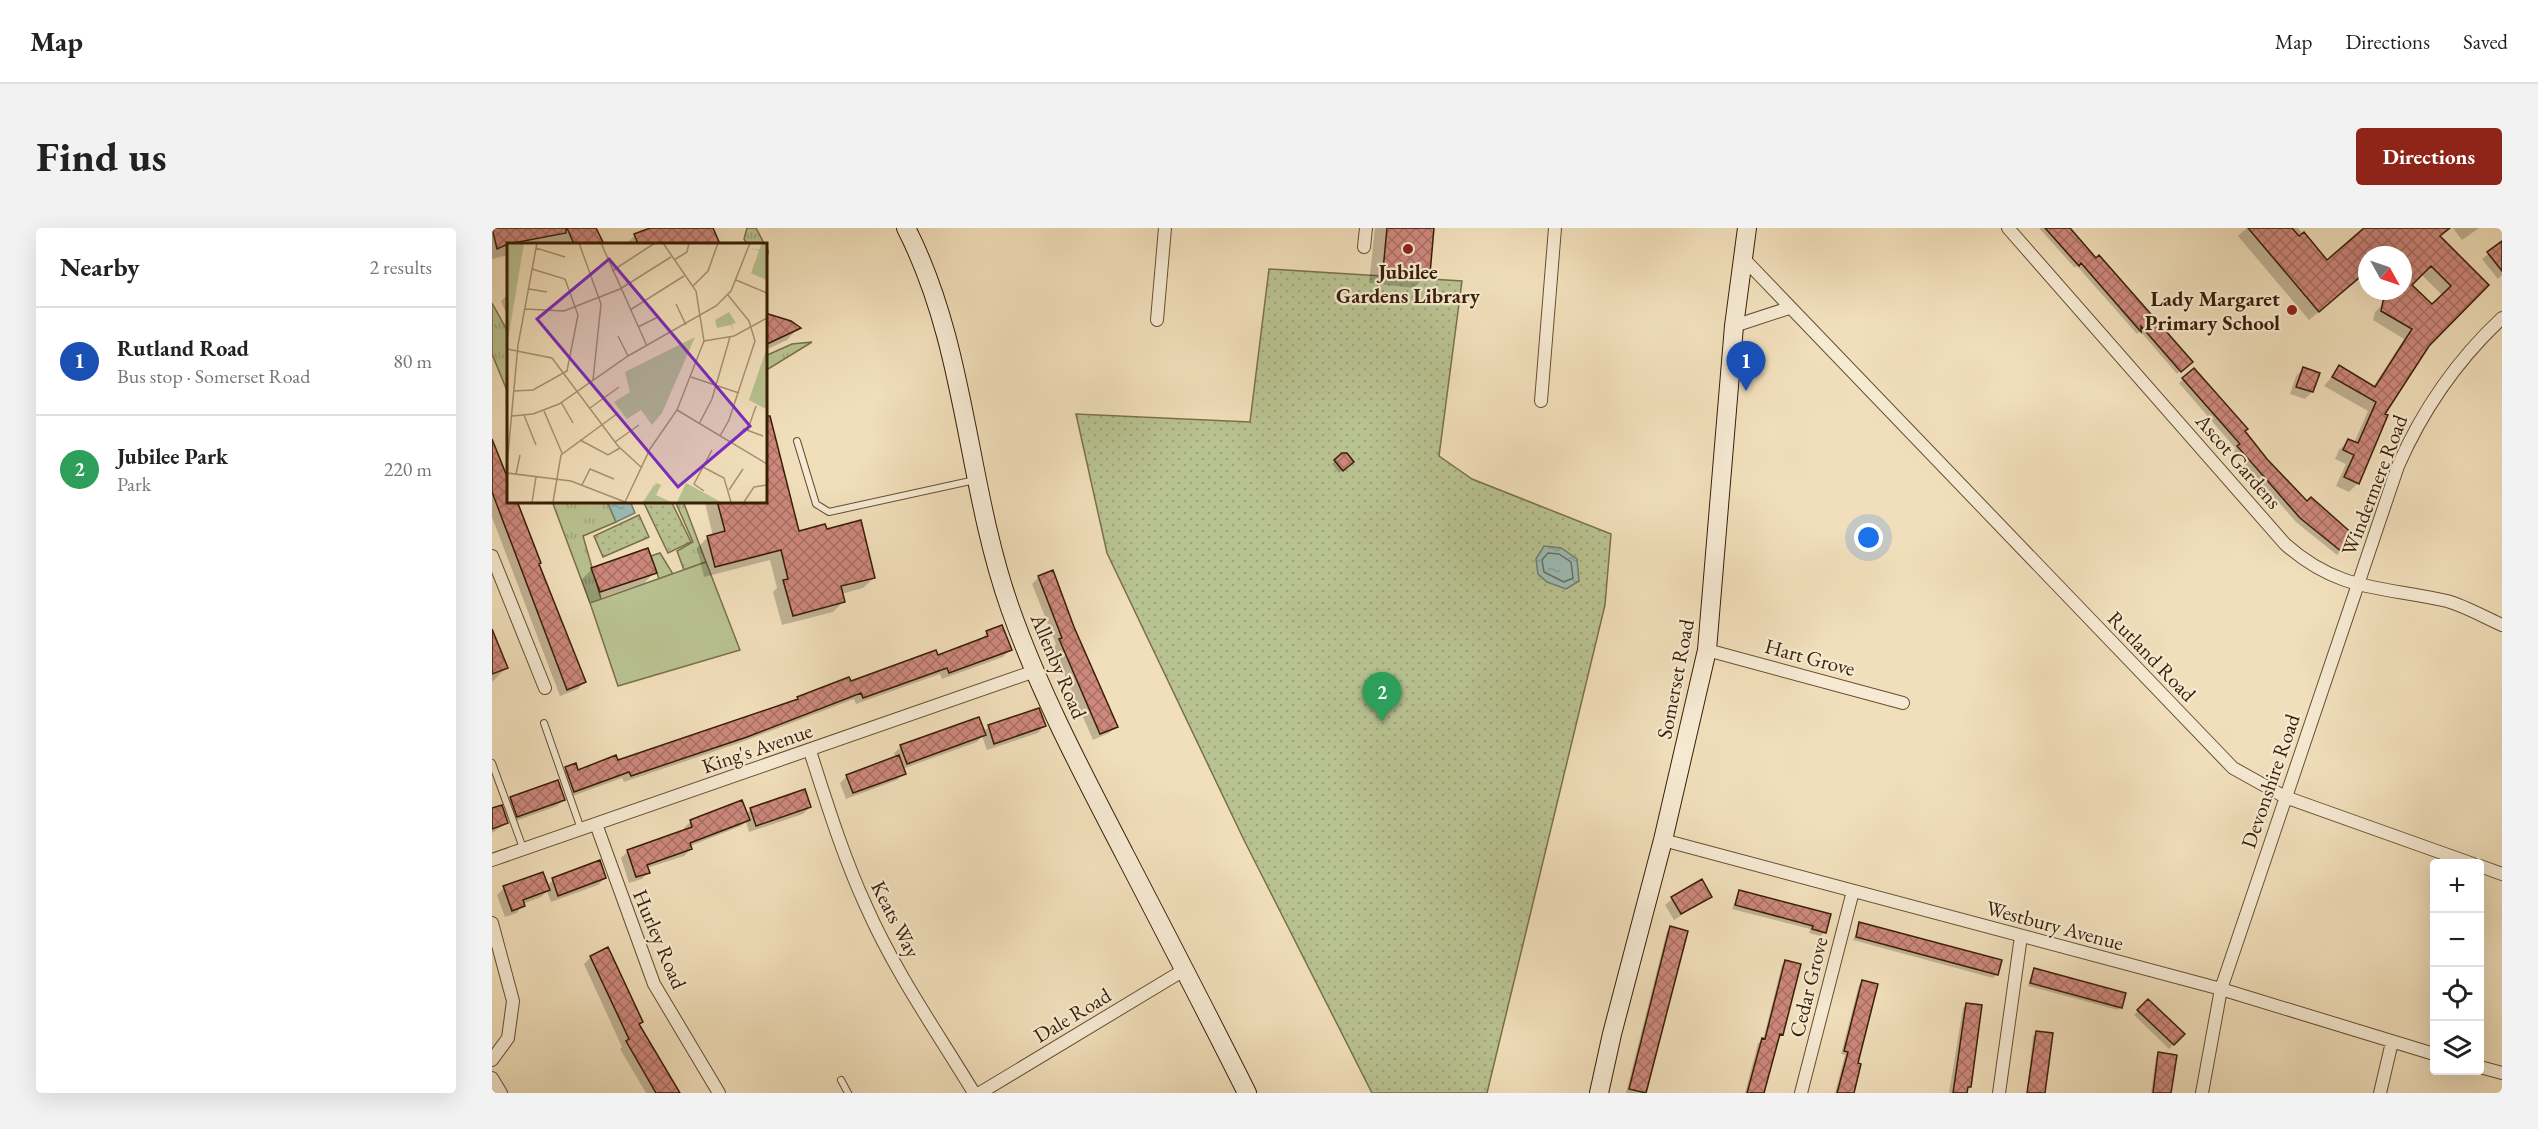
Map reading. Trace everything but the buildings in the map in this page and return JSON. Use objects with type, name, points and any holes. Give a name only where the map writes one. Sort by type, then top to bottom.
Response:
[{"type":"street","name":"Allenby Road","points":[[906,228],[920,254],[957,373],[976,480],[996,564],[1010,608],[1073,756],[1247,1093]]},
{"type":"street","points":[[1157,320],[1165,228]]},
{"type":"street","points":[[1364,247],[1365,228]]},
{"type":"street","points":[[1541,401],[1555,228]]},
{"type":"street","name":"Somerset Road","points":[[1599,1093],[1612,1034],[1664,840],[1707,650],[1734,326],[1747,228]]},
{"type":"street","name":"Ascot Gardens","points":[[2008,228],[2285,544],[2306,562],[2356,586],[2449,602],[2502,624]]},
{"type":"street","name":"Rutland Road","points":[[1744,260],[2233,768],[2285,796],[2459,859]]},
{"type":"street","points":[[1734,326],[1789,308]]},
{"type":"street","name":"Windermere Road","points":[[2356,586],[2413,430],[2433,396],[2456,366],[2502,318]]},
{"type":"street","points":[[492,556],[545,688]]},
{"type":"street","name":"Devonshire Road","points":[[2202,1093],[2221,989],[2356,586]]},
{"type":"street","name":"Hart Grove","points":[[1707,650],[1903,702]]},
{"type":"street","name":"King's Avenue","points":[[492,860],[1035,671]]},
{"type":"street","name":"Keats Way","points":[[810,751],[836,833],[867,908],[908,985],[974,1093]]},
{"type":"street","name":"Hurley Road","points":[[596,824],[623,906],[654,984],[719,1093]]},
{"type":"street","name":"Westbury Avenue","points":[[1664,840],[2221,989],[2430,1053]]},
{"type":"street","points":[[2484,867],[2502,874]]},
{"type":"street","name":"Cedar Grove","points":[[1801,1093],[1853,891]]},
{"type":"street","points":[[492,923],[513,1001],[508,1038],[492,1060]]},
{"type":"street","points":[[1999,1093],[2021,936]]},
{"type":"street","name":"Dale Road","points":[[980,1093],[1185,970]]},
{"type":"street","points":[[2380,1093],[2392,1042]]},
{"type":"street","points":[[2484,1068],[2502,1073]]},
{"type":"street","points":[[492,1078],[501,1093]]},
{"type":"lane","points":[[797,441],[816,504],[829,512],[976,480]]},
{"type":"lane","points":[[544,723],[581,829]]},
{"type":"lane","points":[[492,763],[523,848]]},
{"type":"lane","points":[[841,1080],[848,1093]]},
{"type":"green space","points":[[747,228],[756,228],[764,243],[746,243],[744,239]]},
{"type":"green space","points":[[1269,269],[1462,281],[1439,456],[1472,479],[1611,534],[1605,605],[1487,1093],[1372,1093],[1243,838],[1107,553],[1076,414],[1250,422]]},
{"type":"green space","points":[[492,303],[507,330],[507,391],[492,354]]},
{"type":"green space","points":[[812,342],[766,370],[766,356],[792,344]]},
{"type":"green space","points":[[552,502],[607,502],[616,522],[583,536],[601,599],[590,603]]},
{"type":"green space","points":[[643,502],[671,502],[691,542],[668,553]]},
{"type":"green space","points":[[675,502],[683,502],[706,562],[684,570],[677,551],[693,542]]},
{"type":"green space","points":[[639,515],[649,537],[603,557],[594,536]]},
{"type":"green space","points":[[660,553],[673,574],[659,579],[651,556]]},
{"type":"green space","points":[[706,562],[740,650],[618,686],[590,603]]},
{"type":"water","points":[[607,502],[630,502],[635,513],[616,522]]},
{"type":"water","points":[[1544,546],[1561,548],[1577,559],[1579,581],[1566,589],[1547,582],[1538,574],[1536,559]]},
{"type":"place","name":"Jubilee Gardens Library","points":[[1408,249]]},
{"type":"place","name":"Lady Margaret Primary School","points":[[2292,310]]},
{"type":"place","name":"Rutland Road","points":[[1746,391]]},
{"type":"place","name":"Jubilee Park","points":[[1382,722]]}]
